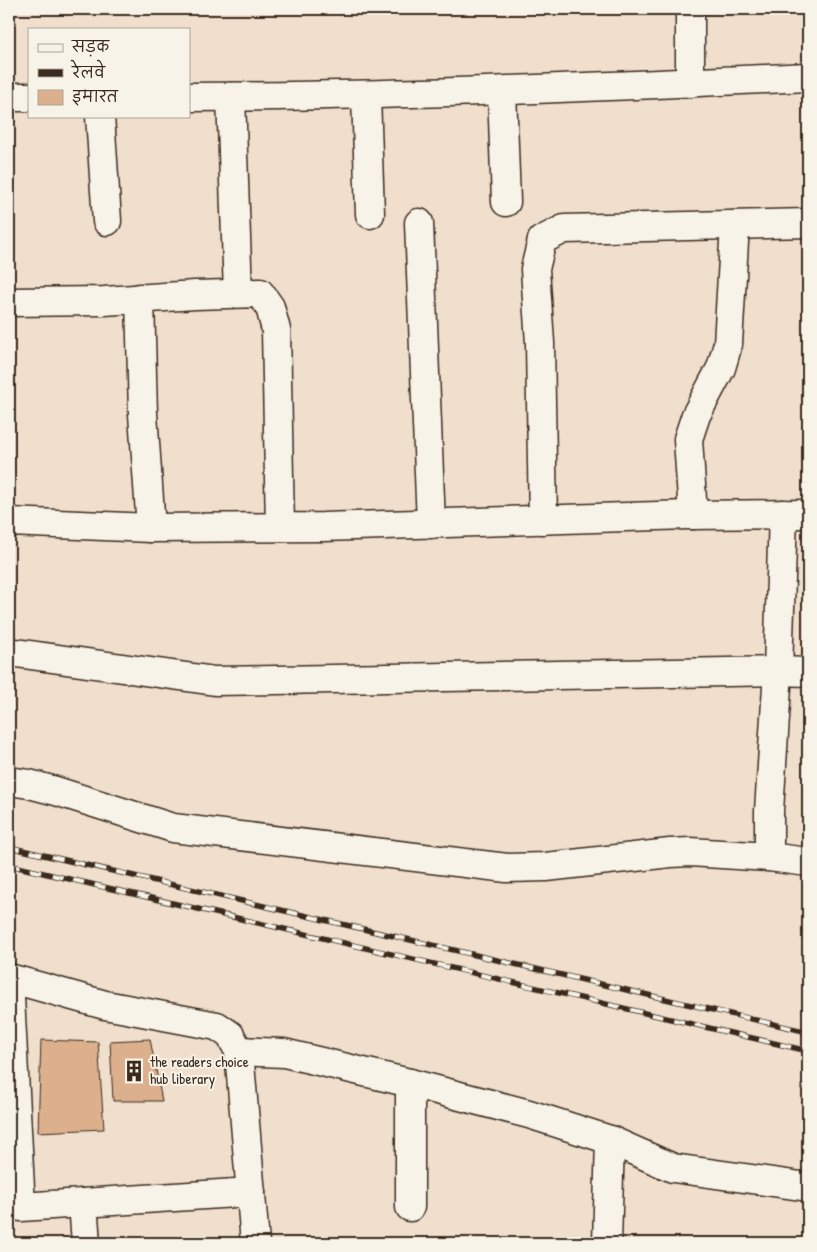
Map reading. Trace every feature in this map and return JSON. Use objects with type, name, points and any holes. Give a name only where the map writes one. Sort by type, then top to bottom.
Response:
[{"type":"street","points":[[690,9],[690,83]]},
{"type":"street","points":[[190,97],[502,91],[808,77]]},
{"type":"street","points":[[502,91],[506,202]]},
{"type":"street","points":[[366,95],[370,214]]},
{"type":"street","points":[[9,97],[28,97]]},
{"type":"street","points":[[231,97],[238,294]]},
{"type":"street","points":[[100,118],[107,221]]},
{"type":"street","points":[[419,223],[431,524]]},
{"type":"street","points":[[543,520],[540,343],[535,269],[542,240],[564,229],[808,223]]},
{"type":"street","points":[[693,515],[688,439],[696,415],[721,368],[728,344],[735,225]]},
{"type":"street","points":[[9,302],[104,301],[260,293],[270,307],[276,330],[280,527]]},
{"type":"street","points":[[140,298],[143,414],[151,528]]},
{"type":"street","points":[[9,522],[151,528],[280,527],[693,515],[796,514],[778,671],[769,811],[769,857]]},
{"type":"street","points":[[9,652],[215,681],[808,672]]},
{"type":"street","points":[[9,782],[29,784],[56,791],[173,828],[507,868],[546,867],[631,856],[690,852],[769,857],[808,862]]},
{"type":"street","points":[[251,1192],[83,1203],[15,1215],[9,978],[105,1005],[217,1026],[230,1035],[239,1051],[251,1192],[255,1243]]},
{"type":"street","points":[[239,1051],[284,1053],[410,1082],[529,1114],[610,1140],[673,1168],[808,1187]]},
{"type":"street","points":[[410,1082],[410,1208]]},
{"type":"street","points":[[607,1243],[610,1140]]},
{"type":"street","points":[[83,1203],[86,1243]]},
{"type":"building","name":"the readers choice hub liberary","points":[[150,1039],[162,1101],[113,1101],[110,1041]]},
{"type":"building","points":[[41,1040],[98,1042],[104,1129],[38,1132]]},
{"type":"railway","points":[[9,847],[808,1032]]},
{"type":"railway","points":[[9,865],[808,1051]]},
{"type":"place","name":"the readers choice hub liberary","points":[[134,1071]]}]
